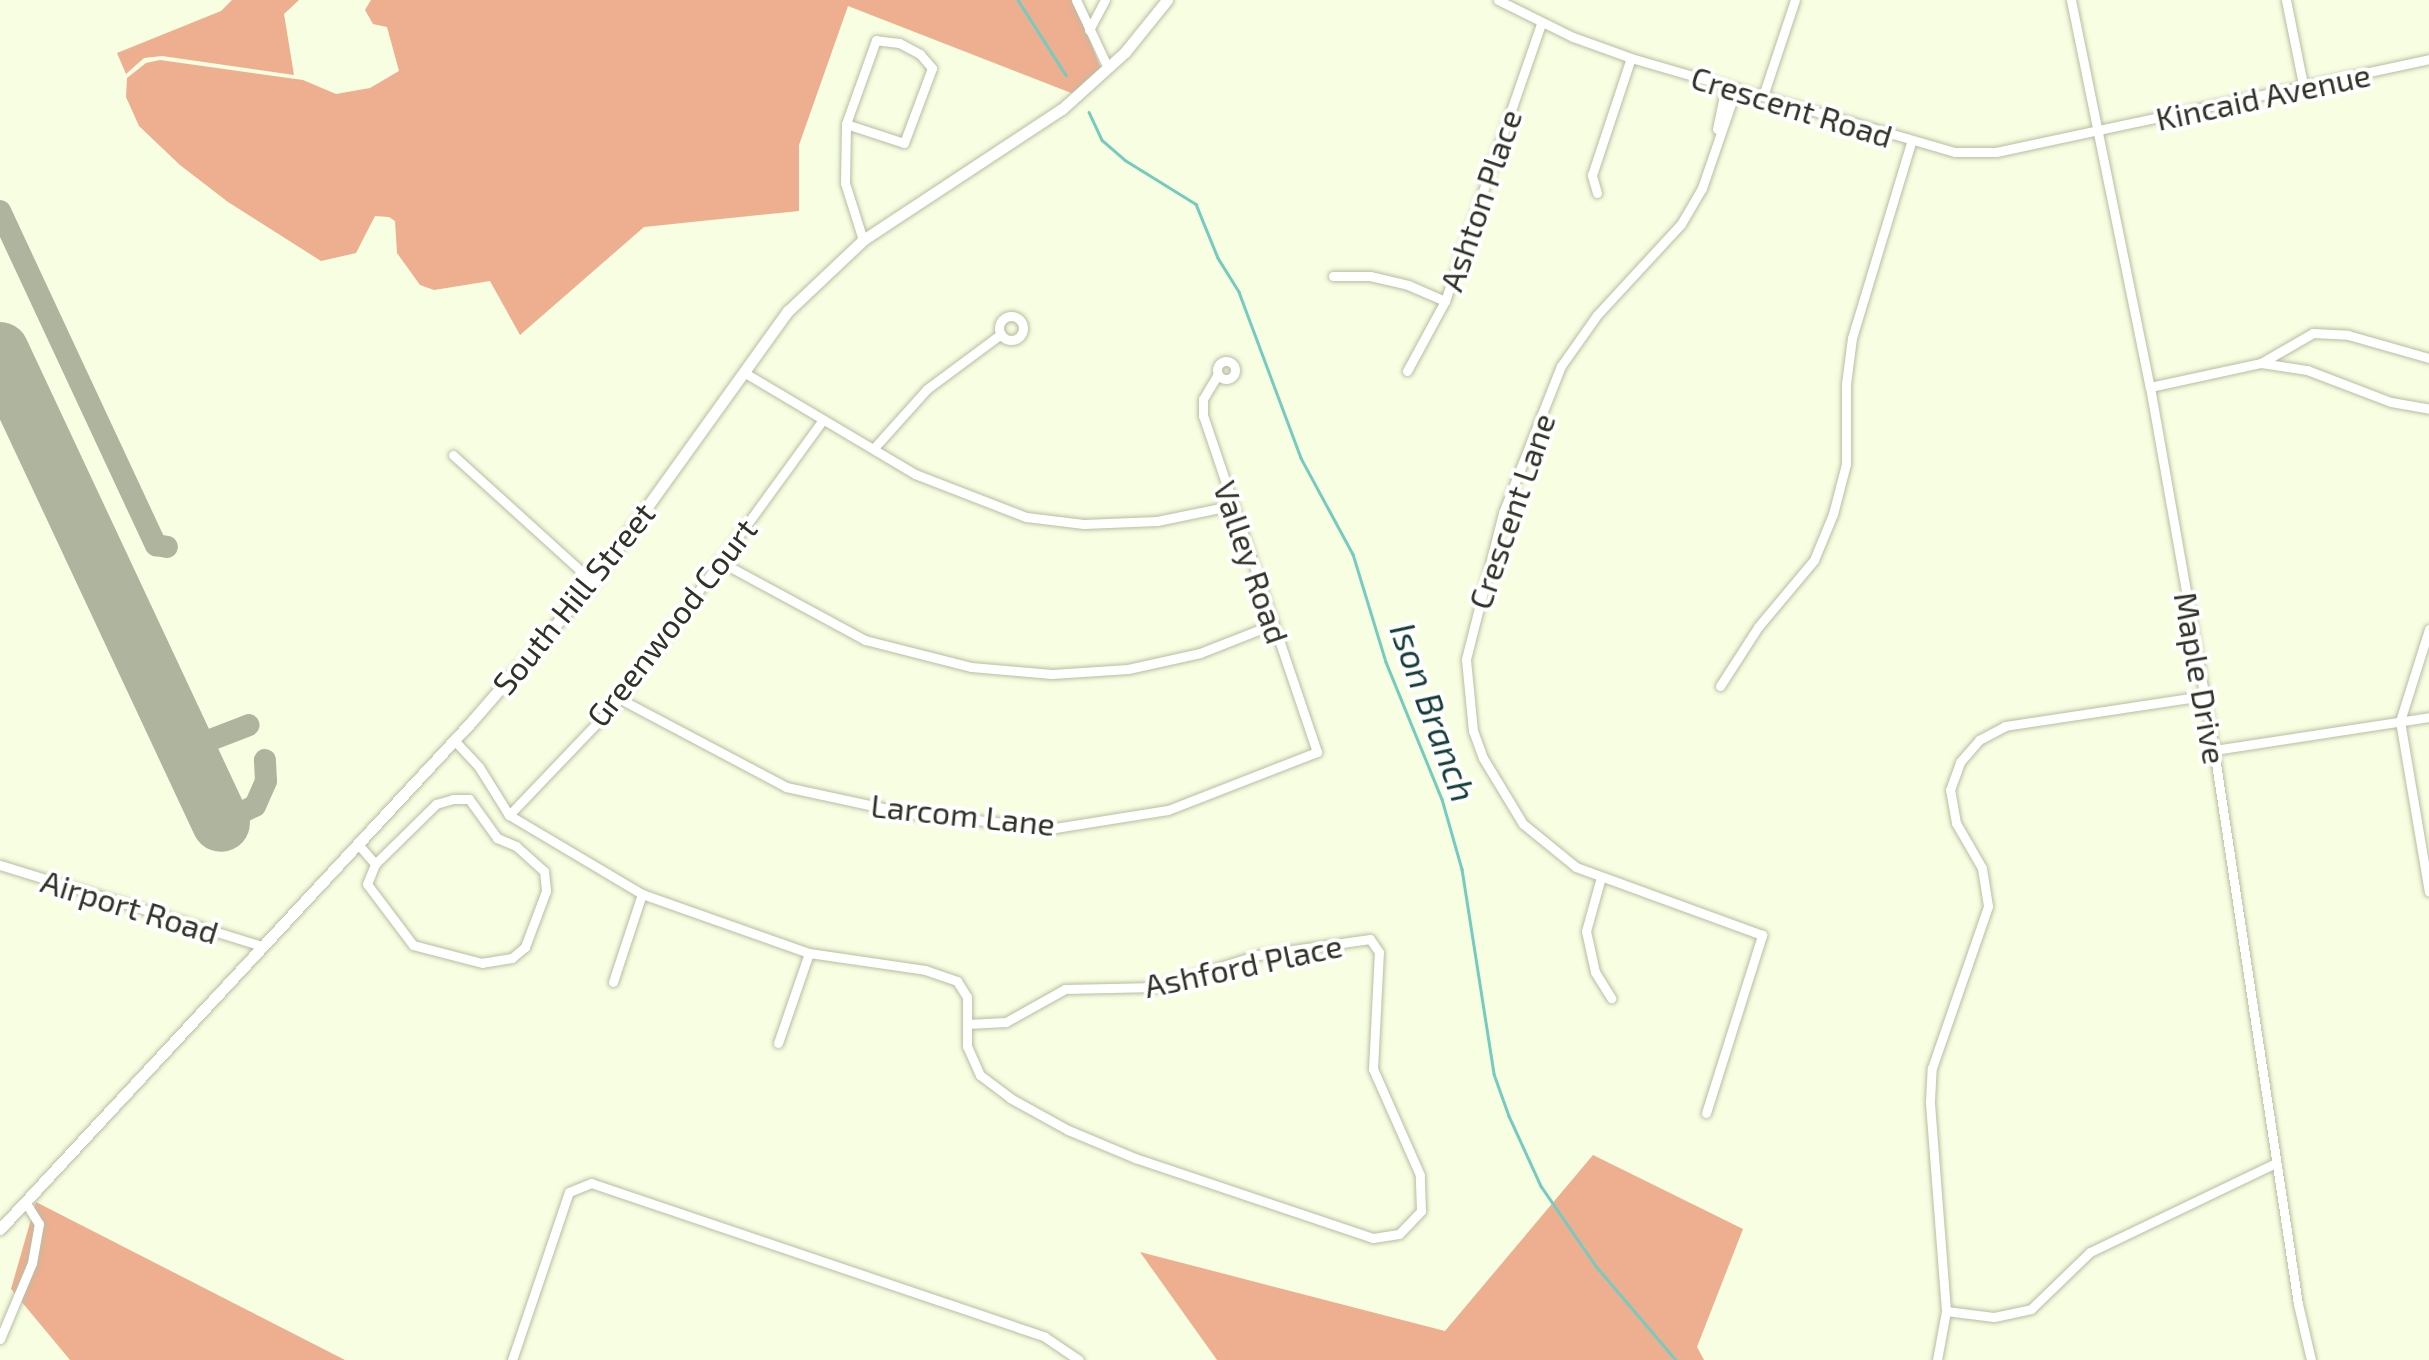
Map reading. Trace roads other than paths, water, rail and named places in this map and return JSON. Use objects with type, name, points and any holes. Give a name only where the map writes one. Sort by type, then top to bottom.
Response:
[{"type":"main road","name":"South Hill Street","points":[[0,1229],[28,1204],[454,740],[593,582],[788,311],[862,240],[1025,137],[1108,68],[1167,0]]},
{"type":"street","points":[[1076,0],[1108,68]]},
{"type":"street","points":[[1090,30],[1105,0]]},
{"type":"street","name":"Crescent Road","points":[[1498,0],[1631,58],[1955,152],[1996,152],[2097,132]]},
{"type":"street","points":[[1763,96],[1794,0]]},
{"type":"street","name":"Maple Drive","points":[[2071,0],[2150,388],[2214,750],[2276,1163],[2311,1360]]},
{"type":"street","points":[[2286,0],[2304,89]]},
{"type":"street","name":"Ashton Place","points":[[1407,371],[1445,301],[1541,22]]},
{"type":"street","points":[[846,124],[904,143],[932,68],[920,54],[899,42],[876,40],[846,124],[844,183],[862,240]]},
{"type":"street","points":[[1596,193],[1592,175],[1631,58]]},
{"type":"street","name":"Kincaid Avenue","points":[[2097,132],[2429,59]]},
{"type":"street","name":"Crescent Lane","points":[[1706,1113],[1762,935],[1576,866],[1522,824],[1492,776],[1473,730],[1466,658],[1501,530],[1561,366],[1597,315],[1682,224],[1702,188],[1731,87]]},
{"type":"street","points":[[1720,686],[1758,627],[1814,560],[1832,514],[1846,464],[1852,338],[1911,142]]},
{"type":"street","points":[[1333,276],[1370,276],[1408,284],[1445,301]]},
{"type":"street","points":[[2150,388],[2260,363],[2314,333],[2348,336],[2429,358]]},
{"type":"street","points":[[874,448],[927,389],[1001,334]]},
{"type":"street","points":[[2260,363],[2307,370],[2391,402],[2429,409]]},
{"type":"street","points":[[745,373],[915,474],[1026,517],[1084,524],[1157,521],[1230,506]]},
{"type":"street","name":"Valley Road","points":[[1218,374],[1203,399],[1203,416],[1230,506],[1316,752]]},
{"type":"street","name":"Greenwood Court","points":[[509,815],[620,700],[822,421]]},
{"type":"street","points":[[453,455],[593,582]]},
{"type":"street","points":[[720,562],[865,640],[971,668],[1052,674],[1128,669],[1200,654],[1274,624]]},
{"type":"street","points":[[2429,630],[2400,721],[2429,892]]},
{"type":"street","points":[[1937,1360],[1946,1311],[1930,1085],[1934,1060],[1988,906],[1982,868],[1956,824],[1950,790],[1960,762],[1979,740],[2005,726],[2204,696]]},
{"type":"street","name":"Larcom Lane","points":[[620,700],[786,787],[906,812],[1055,828],[1168,810],[1316,752]]},
{"type":"street","points":[[2214,750],[2429,716]]},
{"type":"street","points":[[454,740],[484,774],[509,815],[642,894],[808,953],[945,974],[965,990],[967,1024]]},
{"type":"street","points":[[470,799],[497,838],[516,846],[544,871],[546,891],[525,947],[512,958],[482,963],[413,945],[368,884],[376,864],[436,804],[470,799]]},
{"type":"street","points":[[358,843],[376,864]]},
{"type":"street","name":"Airport Road","points":[[0,864],[261,946]]},
{"type":"street","points":[[1601,877],[1586,931],[1595,972],[1611,998]]},
{"type":"street","points":[[614,982],[642,894]]},
{"type":"street","name":"Ashford Place","points":[[1374,942],[1379,952],[1373,1068],[1420,1175],[1424,1191],[1420,1211],[1409,1228],[1382,1239],[1105,1147],[1028,1108],[980,1076],[971,1060],[967,1024],[1006,1022],[1065,989],[1156,988],[1284,950],[1374,942]]},
{"type":"street","points":[[778,1043],[808,953]]},
{"type":"street","points":[[1946,1311],[1994,1317],[2032,1310],[2090,1252],[2276,1163]]},
{"type":"street","points":[[512,1360],[569,1192],[591,1183],[1045,1337],[1079,1360]]},
{"type":"street","points":[[0,1339],[32,1263],[39,1224],[28,1204]]},
{"type":"waterway","name":"Ison Branch","points":[[1018,0],[1066,75]]},
{"type":"waterway","name":"Ison Branch","points":[[1089,112],[1102,140],[1125,160],[1196,204],[1218,258],[1239,292],[1301,458],[1353,554],[1386,662],[1442,799],[1462,869],[1494,1074],[1509,1116],[1541,1186],[1596,1266],[1676,1360]]}]
